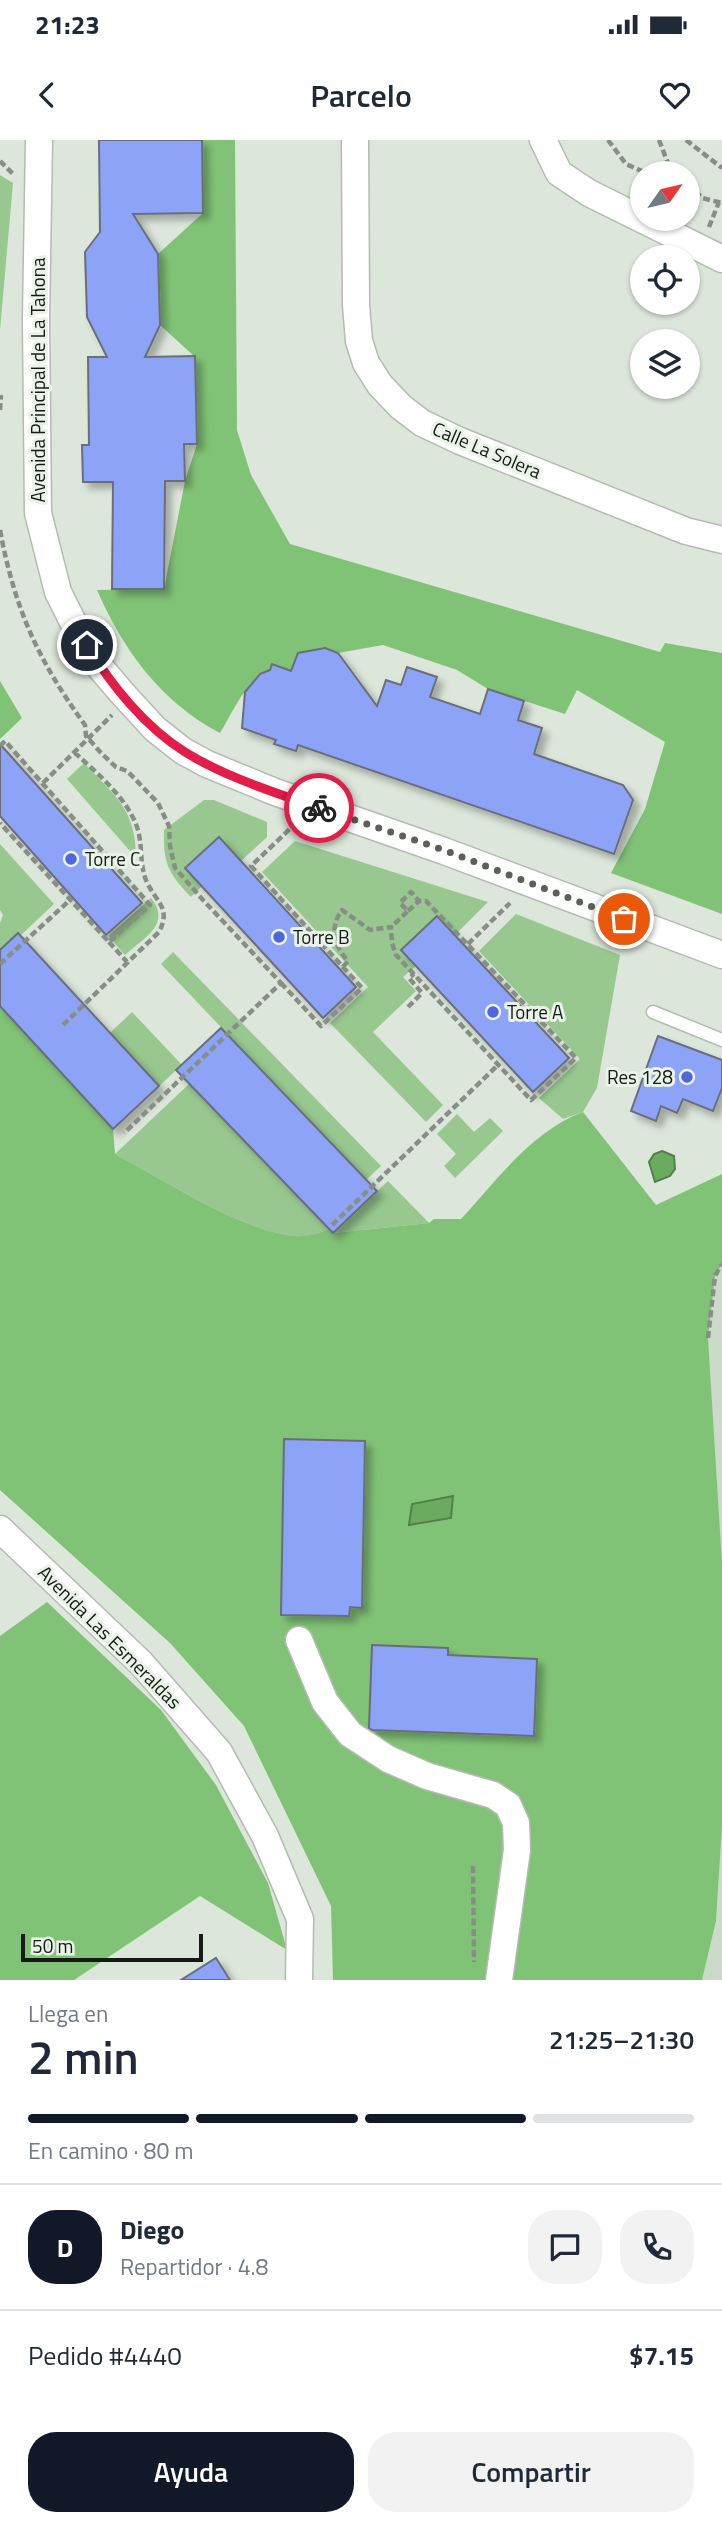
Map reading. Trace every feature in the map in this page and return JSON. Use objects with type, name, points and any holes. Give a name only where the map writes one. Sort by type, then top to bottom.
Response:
[{"type":"street","name":"Avenida Principal de La Tahona","points":[[39,140],[36,319],[38,513],[58,592],[99,666],[121,693],[155,729],[183,751],[206,764],[275,792],[444,850],[722,955]]},
{"type":"street","name":"Calle La Solera","points":[[355,140],[356,305],[359,341],[366,363],[380,385],[401,407],[422,423],[460,441],[686,531],[722,540]]},
{"type":"street","points":[[543,140],[559,173],[569,180],[589,193],[722,259]]},
{"type":"street","name":"Avenida Las Esmeraldas","points":[[0,1529],[141,1663],[219,1752],[265,1836],[300,1919],[299,1980]]},
{"type":"street","points":[[299,1640],[326,1702],[350,1734],[388,1759],[427,1776],[493,1795],[508,1805],[516,1823],[517,1850],[499,1980]]},
{"type":"lane","points":[[653,1012],[722,1040]]},
{"type":"path","points":[[608,140],[630,166]]},
{"type":"path","points":[[659,140],[667,161]]},
{"type":"path","points":[[686,140],[722,168]]},
{"type":"path","points":[[0,161],[15,176],[18,184]]},
{"type":"path","points":[[702,198],[721,202],[707,230]]},
{"type":"path","points":[[0,410],[1,395]]},
{"type":"path","points":[[0,530],[8,572],[33,643],[85,726],[86,736],[116,767],[127,771],[159,803],[169,827],[175,868],[321,1026],[362,988],[251,866],[299,821],[288,818]]},
{"type":"path","points":[[43,783],[115,712]]},
{"type":"path","points":[[0,746],[5,741],[150,905],[109,942]]},
{"type":"path","points":[[63,1024],[159,932],[166,920],[163,908],[142,868],[137,827],[130,812],[75,752]]},
{"type":"path","points":[[0,823],[128,962]]},
{"type":"path","points":[[408,911],[400,903],[411,892],[419,901]]},
{"type":"path","points":[[468,944],[514,899],[502,894]]},
{"type":"path","points":[[0,964],[70,900]]},
{"type":"path","points":[[343,967],[348,961],[337,947],[334,938],[334,926],[342,910],[370,930],[391,927],[419,901],[426,901],[576,1058],[531,1100],[396,955],[391,927]]},
{"type":"path","points":[[408,1007],[422,993],[409,978],[414,974]]},
{"type":"path","points":[[124,1133],[281,983]]},
{"type":"path","points":[[332,1225],[498,1065]]},
{"type":"path","points":[[708,1338],[715,1276],[722,1264]]},
{"type":"path","points":[[473,1866],[474,1967]]},
{"type":"shaded area","points":[[202,140],[235,140],[237,430],[251,475],[290,544],[660,652],[665,643],[722,653],[722,914],[611,873],[645,809],[665,742],[577,690],[565,714],[488,689],[457,670],[383,645],[338,653],[325,648],[298,653],[291,671],[273,664],[270,670],[261,674],[247,688],[220,733],[180,706],[162,690],[132,653],[97,590],[164,589],[185,481],[197,444],[195,357],[160,325],[158,254],[203,213]]},
{"type":"shaded area","points":[[0,175],[13,183],[0,330]]},
{"type":"shaded area","points":[[0,681],[22,718],[0,739]]},
{"type":"shaded area","points":[[84,763],[122,804],[132,827],[136,858],[67,779]]},
{"type":"shaded area","points":[[204,800],[214,800],[267,822],[267,837],[241,861],[219,837],[185,867],[202,886],[191,897],[168,867],[164,830]]},
{"type":"shaded area","points":[[295,841],[488,902],[455,935],[437,917],[401,950],[416,966],[403,977],[416,991],[373,1032],[443,1105],[426,1122],[330,1023],[368,987],[262,872]]},
{"type":"shaded area","points":[[0,844],[54,904],[21,935],[18,933],[0,950],[0,923],[3,915],[0,910]]},
{"type":"shaded area","points":[[151,898],[157,907],[157,923],[147,936],[125,955],[108,936]]},
{"type":"shaded area","points":[[516,914],[620,955],[597,1088],[583,1112],[563,1119],[539,1098],[580,1059],[479,951]]},
{"type":"shaded area","points":[[173,952],[381,1166],[366,1180],[161,964]]},
{"type":"shaded area","points":[[0,1006],[113,1129],[115,1154],[221,1212],[243,1222],[287,1235],[303,1236],[329,1229],[333,1233],[429,1223],[434,1219],[461,1219],[531,1144],[547,1131],[583,1112],[656,1205],[722,1174],[722,1264],[715,1276],[708,1338],[722,1563],[722,1826],[716,1921],[702,1980],[333,1980],[331,1906],[244,1726],[170,1643],[0,1490]]},
{"type":"shaded area","points":[[132,1012],[182,1065],[159,1086],[110,1033]]},
{"type":"shaded area","points":[[189,1084],[329,1229],[298,1237],[243,1222],[115,1154]]},
{"type":"shaded area","points":[[457,1114],[474,1132],[490,1118],[503,1131],[455,1178],[444,1166],[456,1154],[437,1134]]},
{"type":"shaded area","points":[[662,1151],[674,1156],[675,1169],[670,1176],[655,1182],[649,1162],[654,1154]]},
{"type":"shaded area","points":[[388,1181],[429,1223],[333,1233]]},
{"type":"shaded area","points":[[722,1264],[722,1568],[708,1338],[715,1276]]},
{"type":"shaded area","points":[[453,1496],[451,1518],[409,1525],[412,1504]]},
{"type":"shaded area","points":[[47,1602],[161,1710],[216,1785],[268,1883],[287,1950],[200,1896],[74,1980],[0,1980],[0,1636]]},
{"type":"shaded area","points":[[722,1826],[722,1980],[702,1980],[716,1921]]},
{"type":"building","points":[[99,140],[202,140],[203,213],[133,214],[158,254],[160,325],[145,357],[195,356],[197,444],[184,444],[185,481],[165,481],[164,589],[112,589],[113,482],[83,482],[82,445],[89,445],[88,357],[107,357],[87,317],[85,252],[100,232]]},
{"type":"building","points":[[325,648],[338,653],[377,706],[386,680],[401,685],[407,667],[437,677],[430,697],[480,714],[488,689],[524,701],[518,720],[542,728],[534,754],[623,785],[633,800],[614,854],[298,745],[296,751],[274,744],[276,740],[242,728],[245,692],[260,674],[270,670],[272,664],[291,671],[298,653]]},
{"type":"building","name":"Torre C","points":[[0,744],[142,903],[106,935],[0,816]]},
{"type":"building","name":"Torre B","points":[[219,837],[356,987],[323,1018],[185,868]]},
{"type":"building","name":"Torre A","points":[[437,916],[569,1058],[533,1092],[401,950]]},
{"type":"building","points":[[18,933],[159,1086],[113,1129],[0,1006],[0,950]]},
{"type":"building","points":[[221,1028],[377,1191],[333,1233],[176,1070]]},
{"type":"building","name":"Res 128","points":[[658,1036],[722,1060],[722,1088],[713,1111],[683,1099],[677,1113],[661,1106],[656,1121],[631,1111]]},
{"type":"building","points":[[284,1439],[365,1441],[362,1608],[350,1607],[349,1616],[281,1615]]},
{"type":"building","points":[[372,1645],[448,1648],[448,1655],[537,1659],[534,1736],[372,1730],[369,1728]]},
{"type":"building","points":[[216,1958],[230,1980],[181,1980]]},
{"type":"way so far","points":[[319,808],[444,850],[624,919]]},
{"type":"place","name":"Torre C","points":[[71,859]]},
{"type":"place","name":"Torre B","points":[[279,937]]},
{"type":"place","name":"Torre A","points":[[493,1012]]},
{"type":"place","name":"Res 128","points":[[687,1077]]},
{"type":"route","points":[[87,645],[99,666],[121,693],[155,729],[183,751],[206,764],[319,808]]}]
